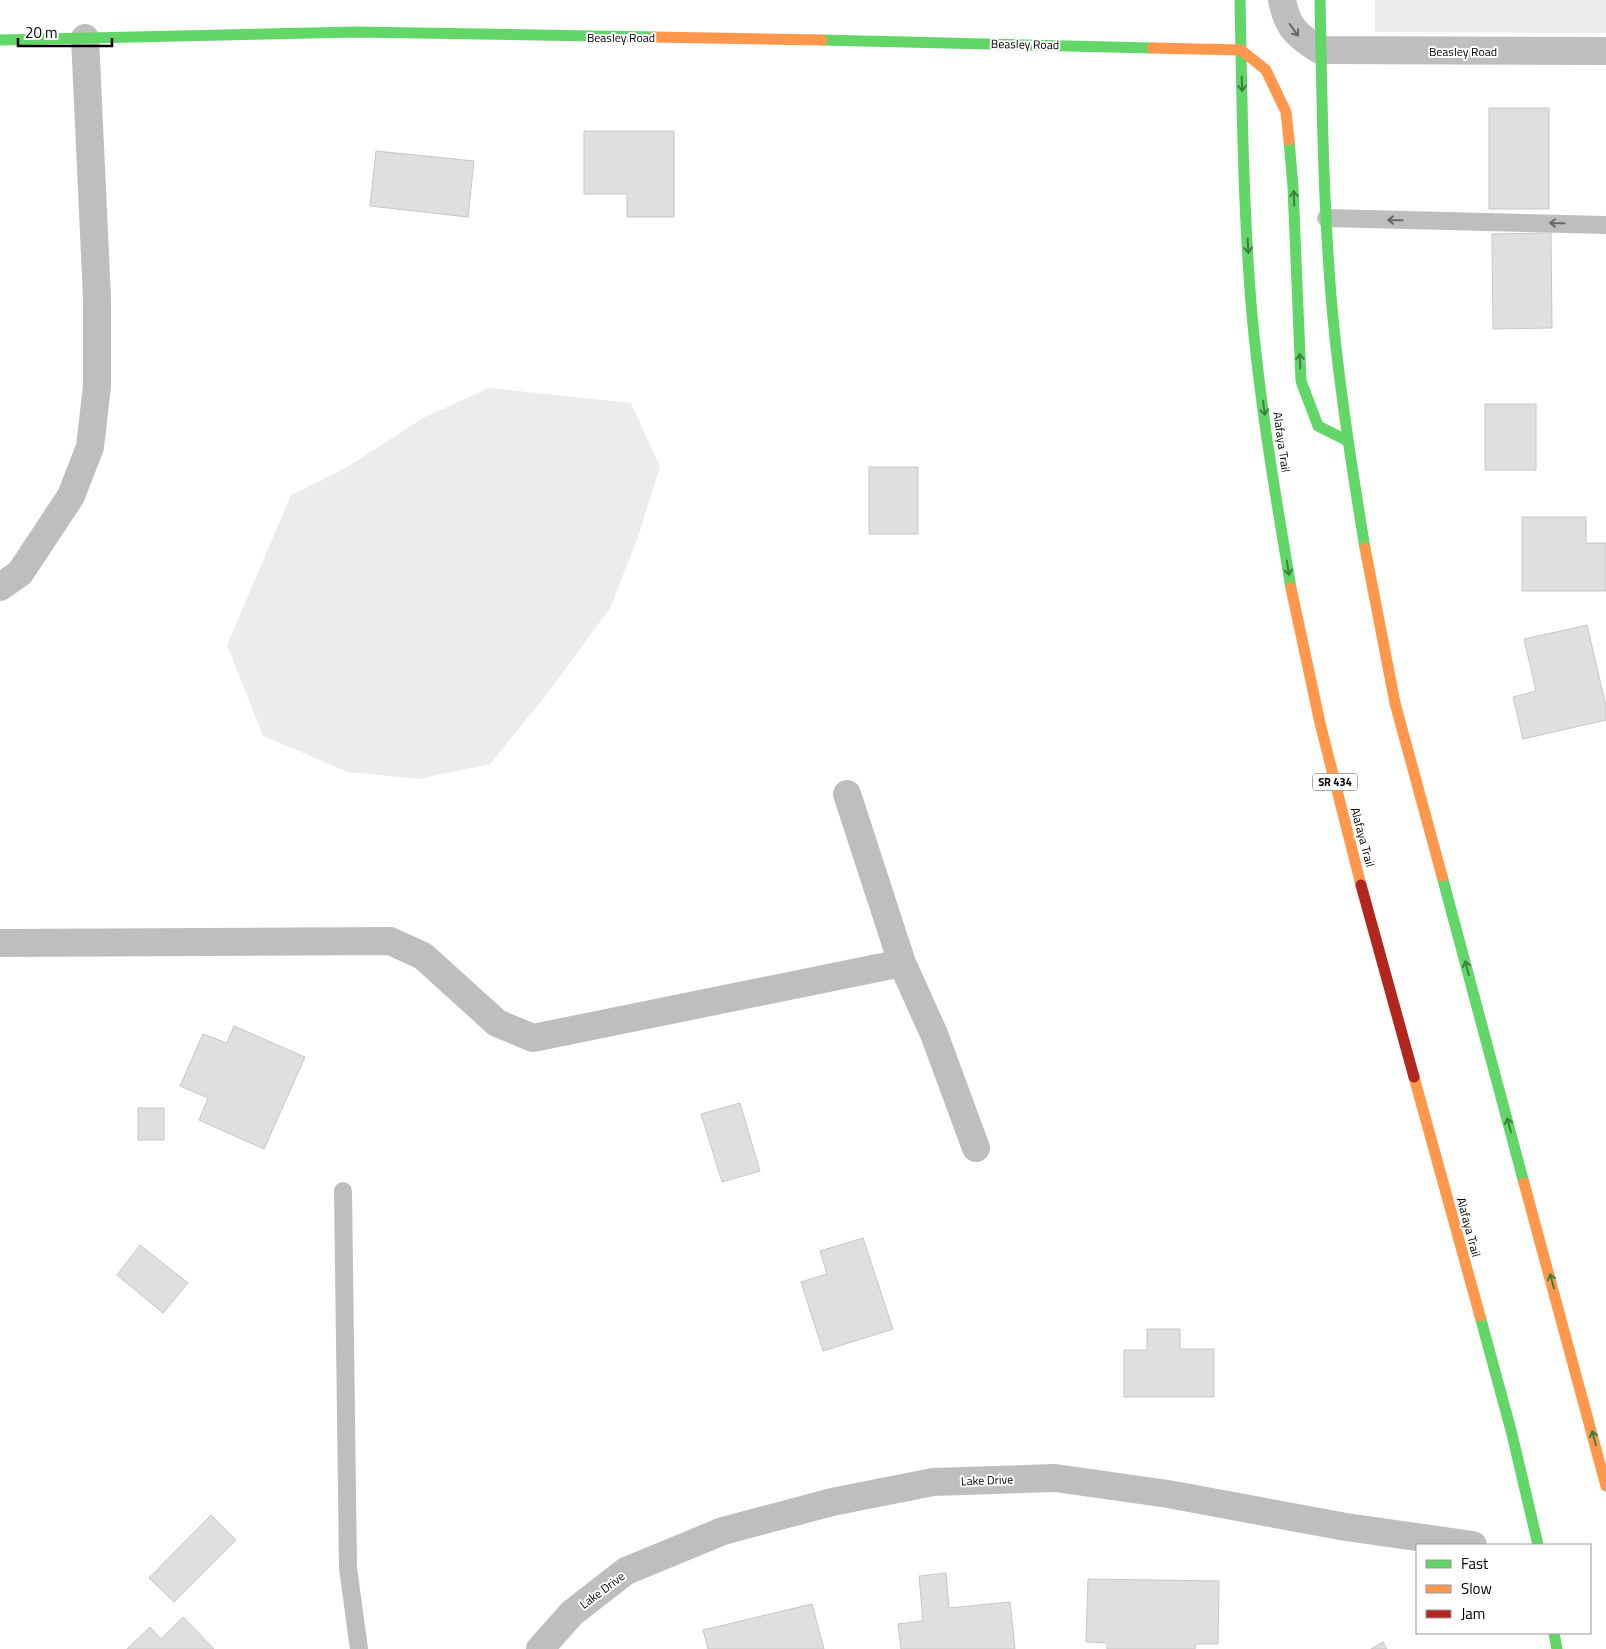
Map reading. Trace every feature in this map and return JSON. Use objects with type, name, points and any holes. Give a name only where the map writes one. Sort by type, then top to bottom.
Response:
[{"type":"main road","name":"Alafaya Trail","points":[[1240,0],[1244,167],[1251,303],[1270,458],[1292,595],[1320,723],[1356,866],[1512,1434],[1538,1544]]},
{"type":"main road","points":[[1320,0],[1326,218],[1331,297],[1348,441],[1369,575],[1395,704],[1606,1486]]},
{"type":"main road","name":"Beasley Road","points":[[0,40],[356,32],[756,38],[1241,50]]},
{"type":"main road","points":[[1241,50],[1266,70],[1286,112],[1293,187],[1301,381],[1318,426],[1348,441]]},
{"type":"main road","points":[[1554,1634],[1557,1649]]},
{"type":"street","points":[[1282,0],[1285,17],[1301,38],[1320,50]]},
{"type":"street","points":[[0,587],[20,573],[71,496],[90,447],[97,386],[97,298],[85,38]]},
{"type":"street","name":"Beasley Road","points":[[1320,50],[1606,52]]},
{"type":"street","points":[[847,794],[902,963],[934,1034],[976,1148]]},
{"type":"street","points":[[0,943],[390,941],[423,956],[497,1023],[533,1038],[902,963]]},
{"type":"street","name":"Lake Drive","points":[[540,1649],[572,1613],[626,1571],[723,1531],[832,1502],[933,1482],[1056,1478],[1168,1494],[1346,1527],[1466,1544]]},
{"type":"lane","points":[[1326,218],[1606,225]]},
{"type":"lane","points":[[344,1191],[348,1568],[358,1649]]},
{"type":"shaded area","points":[[1375,0],[1606,0],[1606,33],[1375,32]]},
{"type":"shaded area","points":[[489,388],[631,403],[660,467],[638,537],[610,608],[547,694],[490,764],[419,779],[348,772],[263,736],[227,645],[291,495],[347,467],[425,417]]},
{"type":"building","points":[[1489,108],[1549,108],[1549,209],[1489,209]]},
{"type":"building","points":[[584,131],[674,131],[674,217],[627,217],[627,194],[584,194]]},
{"type":"building","points":[[376,151],[474,161],[468,217],[370,206]]},
{"type":"building","points":[[1551,233],[1552,328],[1493,329],[1492,234]]},
{"type":"building","points":[[1485,404],[1536,404],[1536,470],[1485,470]]},
{"type":"building","points":[[869,467],[918,467],[918,534],[869,534]]},
{"type":"building","points":[[1522,517],[1586,517],[1586,543],[1606,543],[1606,591],[1522,591]]},
{"type":"building","points":[[1587,625],[1606,706],[1606,720],[1523,739],[1513,697],[1536,691],[1524,639]]},
{"type":"building","points":[[234,1026],[305,1057],[264,1149],[199,1120],[208,1098],[180,1086],[203,1034],[227,1043]]},
{"type":"building","points":[[740,1103],[760,1171],[722,1182],[701,1114]]},
{"type":"building","points":[[138,1108],[164,1108],[164,1140],[138,1140]]},
{"type":"building","points":[[863,1238],[893,1329],[823,1351],[801,1282],[827,1274],[820,1251]]},
{"type":"building","points":[[140,1245],[188,1283],[163,1313],[117,1275]]},
{"type":"building","points":[[1147,1329],[1180,1329],[1180,1349],[1214,1349],[1214,1397],[1124,1397],[1124,1350],[1147,1350]]},
{"type":"building","points":[[211,1515],[236,1540],[174,1602],[149,1578]]},
{"type":"building","points":[[946,1573],[949,1608],[1010,1602],[1015,1649],[901,1649],[898,1624],[923,1621],[919,1576]]},
{"type":"building","points":[[1088,1579],[1219,1581],[1218,1644],[1196,1644],[1195,1649],[1107,1649],[1107,1643],[1086,1642]]},
{"type":"building","points":[[812,1604],[824,1649],[708,1649],[703,1630]]},
{"type":"building","points":[[183,1617],[214,1649],[127,1649],[150,1627],[161,1639]]},
{"type":"building","points":[[1383,1642],[1387,1649],[1371,1649]]},
{"type":"traffic: fast","points":[[1240,0],[1248,265],[1254,339],[1273,481],[1291,588]]},
{"type":"traffic: fast","points":[[1320,0],[1322,111],[1331,296],[1345,422],[1365,548]]},
{"type":"traffic: fast","points":[[0,40],[356,32],[654,37]]},
{"type":"traffic: fast","points":[[822,40],[1152,48]]},
{"type":"traffic: fast","points":[[1289,140],[1293,187],[1301,381],[1318,426],[1348,441]]},
{"type":"traffic: fast","points":[[1442,876],[1524,1183]]},
{"type":"traffic: fast","points":[[1480,1316],[1512,1434],[1538,1544]]},
{"type":"traffic: fast","points":[[1554,1634],[1557,1649]]},
{"type":"traffic: slow","points":[[654,37],[822,40]]},
{"type":"traffic: slow","points":[[1152,48],[1241,50],[1266,70],[1286,112],[1289,140]]},
{"type":"traffic: slow","points":[[1365,548],[1395,703],[1442,876]]},
{"type":"traffic: slow","points":[[1291,588],[1320,723],[1361,885]]},
{"type":"traffic: slow","points":[[1414,1077],[1480,1316]]},
{"type":"traffic: slow","points":[[1524,1183],[1606,1486]]},
{"type":"traffic: jam","points":[[1361,885],[1414,1077]]}]
